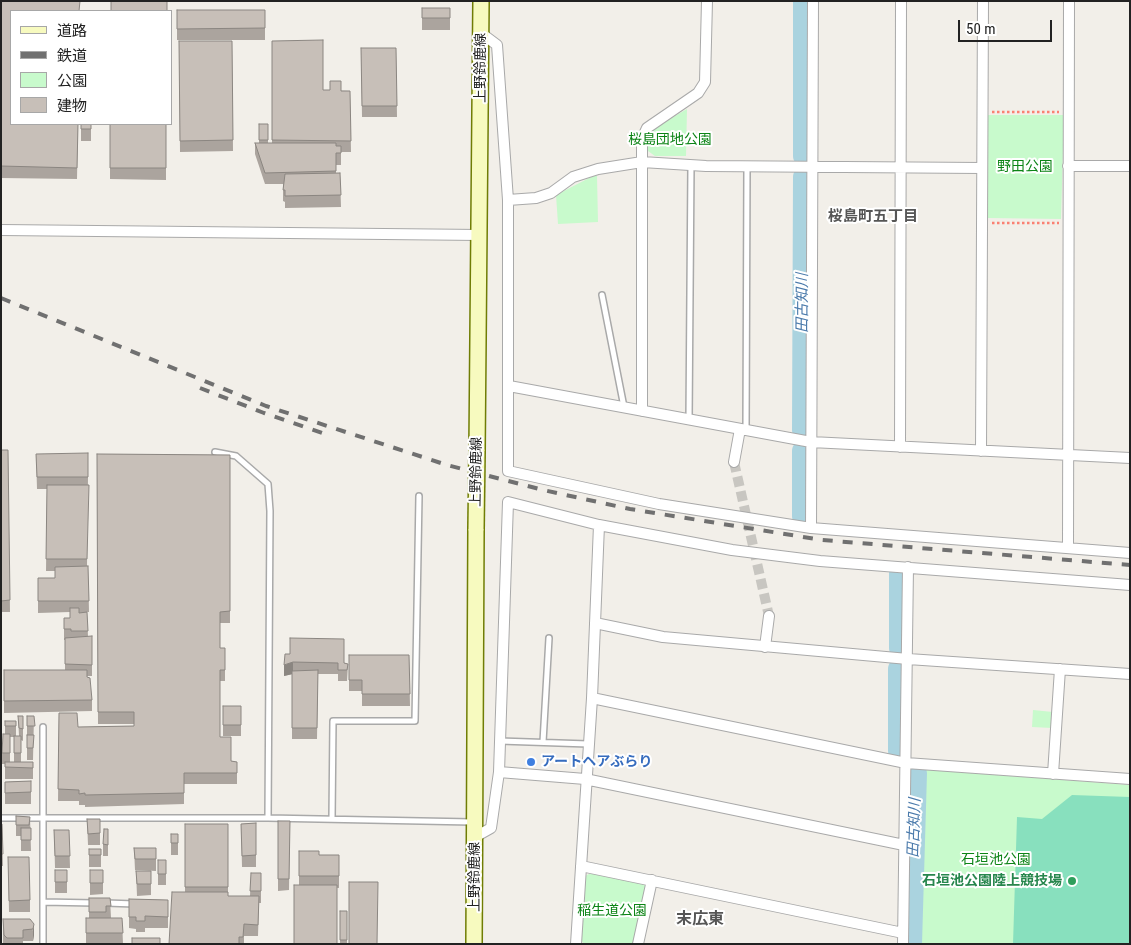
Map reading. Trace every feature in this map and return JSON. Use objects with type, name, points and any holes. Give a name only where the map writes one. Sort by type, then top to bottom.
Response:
[{"type":"main road","name":"上野鈴鹿線","points":[[474,944],[481,1]]},
{"type":"street","points":[[642,411],[642,139],[647,128],[698,93],[705,82],[706,1]]},
{"type":"street","points":[[811,528],[813,1]]},
{"type":"street","points":[[900,1],[900,447]]},
{"type":"street","points":[[981,451],[983,1]]},
{"type":"street","points":[[1068,547],[1069,1]]},
{"type":"street","points":[[481,33],[497,45],[508,200],[508,471],[659,504],[811,528],[1130,553]]},
{"type":"street","points":[[508,200],[536,198],[551,193],[573,178],[598,169],[642,162],[747,166],[982,168]]},
{"type":"street","points":[[1068,166],[1130,166]]},
{"type":"street","points":[[1,230],[480,235]]},
{"type":"street","points":[[509,386],[811,442],[1130,458]]},
{"type":"street","points":[[734,462],[743,430]]},
{"type":"street","points":[[475,830],[491,828],[499,772],[508,502],[600,525],[732,550],[820,561],[1130,585]]},
{"type":"street","points":[[576,944],[592,698],[600,525]]},
{"type":"street","points":[[903,944],[908,568]]},
{"type":"street","points":[[765,647],[769,616]]},
{"type":"street","points":[[594,623],[663,637],[765,647],[1130,674]]},
{"type":"street","points":[[1053,774],[1060,669]]},
{"type":"street","points":[[592,698],[906,763],[1130,779]]},
{"type":"street","points":[[499,772],[586,778],[904,845]]},
{"type":"street","points":[[581,866],[903,933]]},
{"type":"street","points":[[638,944],[652,880]]},
{"type":"lane","points":[[689,420],[690,164]]},
{"type":"lane","points":[[743,430],[747,166]]},
{"type":"lane","points":[[602,295],[624,408]]},
{"type":"lane","points":[[215,452],[236,456],[268,484],[268,818]]},
{"type":"lane","points":[[332,819],[333,721],[415,721],[419,496]]},
{"type":"lane","points":[[543,742],[548,638]]},
{"type":"lane","points":[[42,727],[43,944]]},
{"type":"lane","points":[[500,741],[588,744]]},
{"type":"lane","points":[[1,818],[332,819],[475,830]]},
{"type":"lane","points":[[43,902],[139,904]]},
{"type":"path","points":[[982,112],[1068,112]]},
{"type":"path","points":[[982,223],[1068,222]]},
{"type":"green space","name":"桜島団地公園","points":[[687,109],[686,156],[655,156],[648,151],[648,138],[654,128]]},
{"type":"green space","name":"野田公園","points":[[988,115],[1064,115],[1061,219],[988,218]]},
{"type":"green space","points":[[593,176],[597,176],[598,222],[558,224],[556,195]]},
{"type":"green space","points":[[1033,710],[1053,712],[1052,728],[1032,727]]},
{"type":"green space","name":"石垣池公園","points":[[918,769],[1130,785],[1130,944],[911,944],[913,775]]},
{"type":"green space","name":"石垣池公園陸上競技場","points":[[1072,795],[1130,797],[1130,944],[1013,944],[1017,817],[1042,819]]},
{"type":"green space","name":"稲生道公園","points":[[591,873],[647,885],[634,944],[584,944],[581,940],[585,876]]},
{"type":"building","points":[[1,1],[80,1],[79,10],[10,10],[10,125],[78,125],[77,168],[1,166]]},
{"type":"building","points":[[111,1],[167,1],[167,10],[111,10]]},
{"type":"building","points":[[422,8],[450,8],[450,18],[422,18]]},
{"type":"building","points":[[177,10],[265,10],[265,28],[177,29]]},
{"type":"building","points":[[323,40],[323,90],[330,90],[330,81],[341,81],[341,91],[350,91],[351,141],[272,140],[272,41]]},
{"type":"building","points":[[179,41],[232,41],[233,140],[180,141]]},
{"type":"building","points":[[361,48],[396,48],[397,106],[362,106]]},
{"type":"building","points":[[259,124],[268,124],[268,140],[259,140]]},
{"type":"building","points":[[81,125],[91,125],[91,129],[81,129]]},
{"type":"building","points":[[110,125],[166,125],[166,168],[110,168]]},
{"type":"building","points":[[255,143],[336,143],[336,146],[341,146],[341,153],[336,153],[336,171],[265,173]]},
{"type":"building","points":[[340,173],[341,195],[285,196],[285,190],[283,190],[285,174]]},
{"type":"building","points":[[1,450],[8,450],[10,600],[1,601]]},
{"type":"building","points":[[88,453],[88,477],[37,477],[36,454]]},
{"type":"building","points":[[97,454],[230,455],[230,611],[220,612],[220,648],[225,648],[225,670],[220,670],[220,737],[231,737],[231,761],[237,762],[237,773],[184,773],[184,793],[85,795],[85,793],[79,794],[79,790],[58,789],[59,713],[77,713],[78,727],[134,726],[134,712],[98,712]]},
{"type":"building","points":[[47,485],[89,485],[87,559],[46,559]]},
{"type":"building","points":[[88,566],[89,601],[38,601],[38,578],[55,578],[55,567]]},
{"type":"building","points":[[70,608],[79,608],[79,613],[87,612],[88,631],[64,629],[64,618],[70,618]]},
{"type":"building","points":[[92,636],[92,665],[65,664],[65,638]]},
{"type":"building","points":[[290,638],[344,639],[344,663],[348,664],[347,670],[338,670],[338,663],[293,662],[284,665],[285,654],[290,654]]},
{"type":"building","points":[[349,655],[409,655],[410,694],[362,694],[362,680],[349,680]]},
{"type":"building","points":[[4,670],[87,670],[87,677],[90,678],[92,700],[4,701]]},
{"type":"building","points":[[318,670],[317,728],[292,728],[292,671]]},
{"type":"building","points":[[223,706],[241,706],[241,725],[223,725]]},
{"type":"building","points":[[18,716],[23,716],[23,729],[19,728]]},
{"type":"building","points":[[27,716],[34,716],[35,726],[27,726]]},
{"type":"building","points":[[5,721],[16,721],[16,726],[5,726]]},
{"type":"building","points":[[3,734],[10,734],[10,753],[2,753]]},
{"type":"building","points":[[27,735],[34,735],[33,748],[27,748]]},
{"type":"building","points":[[14,736],[21,736],[21,753],[14,753]]},
{"type":"building","points":[[5,762],[33,762],[33,768],[5,767]]},
{"type":"building","points":[[31,781],[31,792],[5,793],[5,782]]},
{"type":"building","points":[[16,816],[30,817],[29,825],[16,825]]},
{"type":"building","points":[[87,819],[100,819],[100,833],[88,834]]},
{"type":"building","points":[[278,821],[290,821],[289,879],[278,879]]},
{"type":"building","points":[[256,823],[256,855],[242,856],[241,824]]},
{"type":"building","points":[[2,824],[3,854],[1,854]]},
{"type":"building","points":[[185,824],[228,824],[228,887],[185,887]]},
{"type":"building","points":[[21,828],[31,828],[31,840],[21,840]]},
{"type":"building","points":[[104,829],[108,829],[108,845],[103,844]]},
{"type":"building","points":[[54,830],[69,830],[70,856],[55,856]]},
{"type":"building","points":[[171,834],[178,834],[178,843],[171,843]]},
{"type":"building","points":[[134,848],[156,848],[156,859],[135,859]]},
{"type":"building","points":[[89,849],[101,849],[101,855],[89,855]]},
{"type":"building","points":[[299,851],[319,851],[319,855],[339,855],[339,876],[299,876]]},
{"type":"building","points":[[8,857],[29,857],[30,900],[9,901]]},
{"type":"building","points":[[158,860],[166,860],[166,874],[158,874]]},
{"type":"building","points":[[55,870],[67,870],[67,882],[55,882]]},
{"type":"building","points":[[90,870],[103,870],[103,883],[90,883]]},
{"type":"building","points":[[136,871],[151,871],[151,884],[137,884]]},
{"type":"building","points":[[251,873],[261,873],[261,891],[250,891]]},
{"type":"building","points":[[349,882],[378,882],[377,944],[349,944]]},
{"type":"building","points":[[294,885],[337,885],[337,944],[294,944]]},
{"type":"building","points":[[172,892],[228,892],[228,896],[259,896],[258,925],[244,924],[243,937],[239,937],[239,944],[169,944]]},
{"type":"building","points":[[89,898],[110,898],[111,906],[106,906],[106,912],[89,912]]},
{"type":"building","points":[[129,899],[168,900],[168,917],[145,916],[145,921],[136,921],[136,917],[129,917]]},
{"type":"building","points":[[340,911],[347,911],[347,940],[340,940]]},
{"type":"building","points":[[86,918],[122,918],[123,933],[86,933]]},
{"type":"building","points":[[3,919],[30,919],[34,924],[33,929],[23,930],[23,938],[7,938],[4,935]]},
{"type":"building","points":[[132,938],[160,938],[160,944],[132,944]]},
{"type":"waterway","name":"田古知川","points":[[804,1],[804,156]]},
{"type":"waterway","name":"田古知川","points":[[803,430],[804,177]]},
{"type":"waterway","name":"田古知川","points":[[803,451],[803,516]]},
{"type":"waterway","name":"田古知川","points":[[900,574],[900,648]]},
{"type":"waterway","name":"田古知川","points":[[899,669],[900,753]]},
{"type":"waterway","name":"田古知川","points":[[911,944],[916,773]]},
{"type":"tunnel","points":[[734,462],[769,616]]},
{"type":"railway","points":[[1,298],[266,406],[447,465],[543,490],[630,509],[822,540],[1130,565]]},
{"type":"railway","points":[[200,388],[322,433]]},
{"type":"place","name":"アートヘアぶらり","points":[[531,762]]},
{"type":"place","name":"石垣池公園陸上競技場","points":[[1072,881]]},
{"type":"district","name":"桜島町五丁目","points":[[873,217]]},
{"type":"district","name":"末広東","points":[[700,920]]}]
